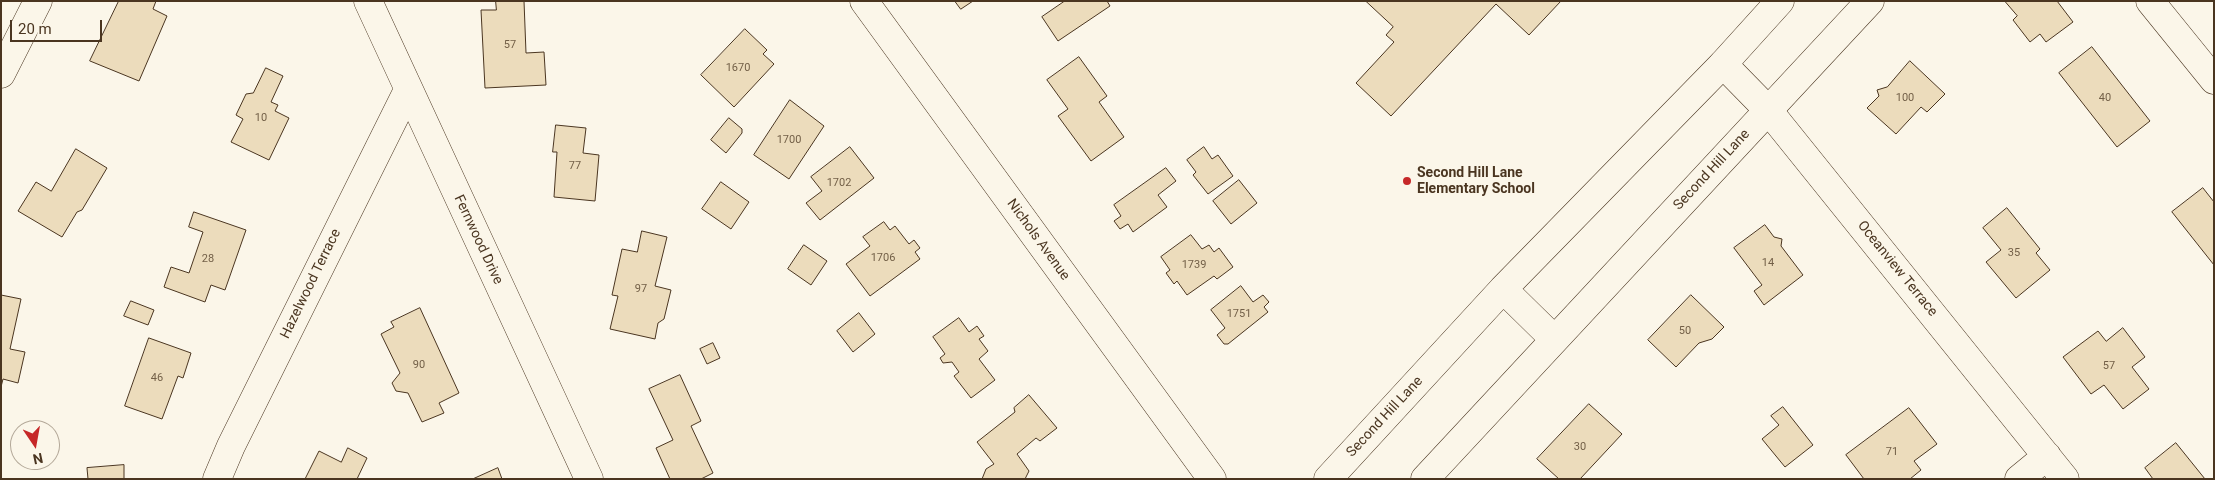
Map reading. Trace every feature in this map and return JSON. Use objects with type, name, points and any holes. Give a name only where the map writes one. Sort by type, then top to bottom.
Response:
[{"type":"street","points":[[1,74],[38,1]]},
{"type":"street","name":"Fernwood Drive","points":[[368,1],[589,479]]},
{"type":"street","name":"Nichols Avenue","points":[[864,1],[1212,479]]},
{"type":"street","name":"Second Hill Lane","points":[[1328,479],[1503,289],[1723,64],[1780,1]]},
{"type":"street","name":"Second Hill Lane","points":[[1425,479],[1870,1]]},
{"type":"street","points":[[2150,1],[2214,80]]},
{"type":"street","name":"Oceanview Terrace","points":[[1723,64],[1768,110],[2065,479]]},
{"type":"street","name":"Hazelwood Terrace","points":[[218,479],[235,438],[408,90]]},
{"type":"street","points":[[1503,289],[1554,339]]},
{"type":"street","points":[[2019,479],[2047,456]]},
{"type":"building","points":[[119,1],[156,1],[153,9],[167,16],[139,81],[90,61]]},
{"type":"building","points":[[496,1],[524,1],[526,53],[544,52],[546,85],[485,88],[481,10],[496,10]]},
{"type":"building","points":[[955,1],[973,1],[961,9]]},
{"type":"building","points":[[1065,1],[1107,1],[1110,6],[1058,41],[1042,17]]},
{"type":"building","points":[[1366,1],[1561,1],[1529,35],[1496,4],[1391,116],[1356,83],[1394,42],[1386,35],[1393,27]]},
{"type":"building","points":[[2005,1],[2057,1],[2073,22],[2046,42],[2040,34],[2030,42],[2013,20],[2017,16]]},
{"type":"building","points":[[745,29],[767,50],[763,54],[774,64],[734,107],[701,75]]},
{"type":"building","points":[[2092,47],[2150,121],[2117,147],[2059,73]]},
{"type":"building","points":[[1079,57],[1107,96],[1099,102],[1124,137],[1091,161],[1058,116],[1068,109],[1047,80]]},
{"type":"building","points":[[1910,61],[1945,94],[1927,112],[1921,107],[1896,134],[1867,108],[1879,96],[1877,90],[1887,87]]},
{"type":"building","points":[[266,68],[283,76],[271,102],[278,105],[275,111],[289,118],[269,160],[231,142],[243,119],[236,115],[246,94],[253,93]]},
{"type":"building","points":[[790,100],[824,126],[789,179],[754,155]]},
{"type":"building","points":[[729,118],[742,129],[742,133],[726,153],[711,140]]},
{"type":"building","points":[[556,125],[586,128],[583,153],[599,155],[595,201],[554,197],[557,152],[553,152]]},
{"type":"building","points":[[850,147],[874,178],[820,220],[806,203],[822,191],[811,177]]},
{"type":"building","points":[[1204,147],[1212,159],[1218,155],[1233,176],[1208,194],[1193,175],[1196,172],[1187,160]]},
{"type":"building","points":[[76,149],[107,168],[82,210],[77,212],[62,237],[18,211],[36,182],[51,191]]},
{"type":"building","points":[[1166,168],[1176,181],[1158,195],[1167,207],[1133,232],[1128,224],[1120,229],[1114,221],[1121,216],[1114,205]]},
{"type":"building","points":[[1239,180],[1257,203],[1231,224],[1213,201]]},
{"type":"building","points":[[721,182],[749,202],[731,229],[702,209]]},
{"type":"building","points":[[2203,188],[2214,202],[2214,265],[2172,212]]},
{"type":"building","points":[[2007,208],[2040,249],[2036,253],[2050,270],[2016,298],[1986,262],[2001,250],[1983,228]]},
{"type":"building","points":[[194,212],[246,230],[225,290],[211,285],[205,302],[164,287],[171,267],[189,273],[203,232],[189,227]]},
{"type":"building","points":[[884,222],[890,230],[895,226],[909,244],[914,240],[920,248],[915,252],[920,259],[870,296],[846,264],[870,246],[863,237]]},
{"type":"building","points":[[1765,225],[1774,237],[1782,239],[1781,246],[1803,275],[1764,305],[1754,291],[1762,285],[1734,248]]},
{"type":"building","points":[[642,231],[667,237],[655,286],[671,290],[664,319],[658,323],[655,339],[610,329],[618,296],[612,295],[622,249],[637,252]]},
{"type":"building","points":[[1191,235],[1202,249],[1209,245],[1214,252],[1219,248],[1233,267],[1217,279],[1214,276],[1187,295],[1177,281],[1174,284],[1166,273],[1170,270],[1161,257]]},
{"type":"building","points":[[804,245],[827,261],[811,285],[788,269]]},
{"type":"building","points":[[1241,286],[1253,302],[1263,295],[1269,302],[1264,307],[1268,312],[1228,344],[1224,344],[1217,335],[1225,328],[1211,310]]},
{"type":"building","points":[[1,295],[21,299],[10,349],[25,352],[18,383],[3,379],[1,387]]},
{"type":"building","points":[[1691,295],[1724,327],[1712,339],[1699,343],[1676,367],[1648,340]]},
{"type":"building","points":[[131,301],[154,310],[148,325],[124,316]]},
{"type":"building","points":[[420,308],[459,393],[439,403],[444,413],[422,422],[408,393],[396,391],[392,383],[400,373],[381,334],[394,327],[391,322]]},
{"type":"building","points":[[859,313],[875,334],[853,352],[837,331]]},
{"type":"building","points":[[959,318],[969,332],[977,326],[984,336],[979,339],[988,351],[979,359],[995,380],[971,398],[954,376],[959,372],[952,362],[943,363],[940,358],[945,354],[933,337]]},
{"type":"building","points":[[2123,328],[2145,357],[2132,367],[2149,389],[2123,409],[2104,385],[2091,394],[2063,357],[2098,331],[2106,341]]},
{"type":"building","points":[[149,338],[191,353],[183,378],[178,376],[162,419],[125,406]]},
{"type":"building","points":[[713,343],[720,358],[707,364],[700,349]]},
{"type":"building","points":[[680,375],[701,421],[691,426],[713,473],[701,479],[670,479],[656,448],[673,440],[649,389]]},
{"type":"building","points":[[1029,395],[1057,428],[1040,441],[1036,438],[1017,454],[1029,471],[1025,479],[982,479],[986,469],[994,464],[977,442],[1015,412],[1014,408]]},
{"type":"building","points":[[1589,404],[1622,434],[1580,479],[1559,479],[1537,459]]},
{"type":"building","points":[[1783,407],[1813,445],[1785,467],[1762,439],[1779,425],[1771,416]]},
{"type":"building","points":[[1909,408],[1937,444],[1914,461],[1921,470],[1910,479],[1864,479],[1846,455]]},
{"type":"building","points":[[2176,443],[2205,479],[2153,479],[2145,468]]},
{"type":"building","points":[[348,448],[367,458],[357,479],[305,479],[319,451],[341,462]]},
{"type":"building","points":[[124,465],[124,479],[88,479],[87,468]]},
{"type":"building","points":[[498,468],[502,479],[473,479]]},
{"type":"place","name":"Second Hill Lane Elementary School","points":[[1407,181]]}]
